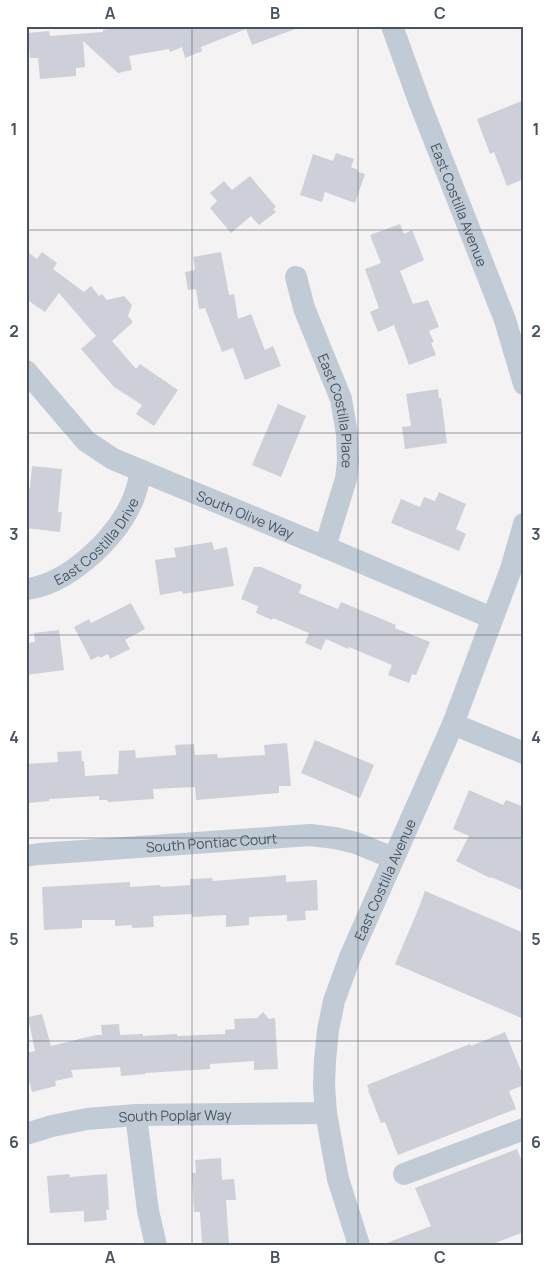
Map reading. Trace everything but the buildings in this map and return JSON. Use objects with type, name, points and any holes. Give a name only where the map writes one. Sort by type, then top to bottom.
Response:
[{"type":"street","name":"East Costilla Avenue","points":[[392,26],[504,320],[524,384]]},
{"type":"street","name":"East Costilla Place","points":[[296,277],[304,308],[341,399],[347,434],[348,461],[346,478],[324,547]]},
{"type":"street","name":"South Olive Way","points":[[26,371],[86,441],[113,459],[492,618]]},
{"type":"street","name":"East Costilla Drive","points":[[26,589],[48,583],[72,571],[112,535],[131,504],[142,471]]},
{"type":"street","name":"East Costilla Avenue","points":[[359,1245],[338,1179],[326,1113],[325,1060],[328,1030],[334,1001],[350,957],[453,724],[511,569],[524,524]]},
{"type":"street","points":[[453,724],[524,753]]},
{"type":"street","name":"South Pontiac Court","points":[[26,856],[310,835],[356,843],[393,858]]},
{"type":"street","name":"South Poplar Way","points":[[26,1134],[52,1126],[88,1119],[136,1115],[326,1113]]},
{"type":"street","points":[[136,1115],[148,1211],[156,1245]]},
{"type":"street","points":[[404,1174],[524,1129]]}]
